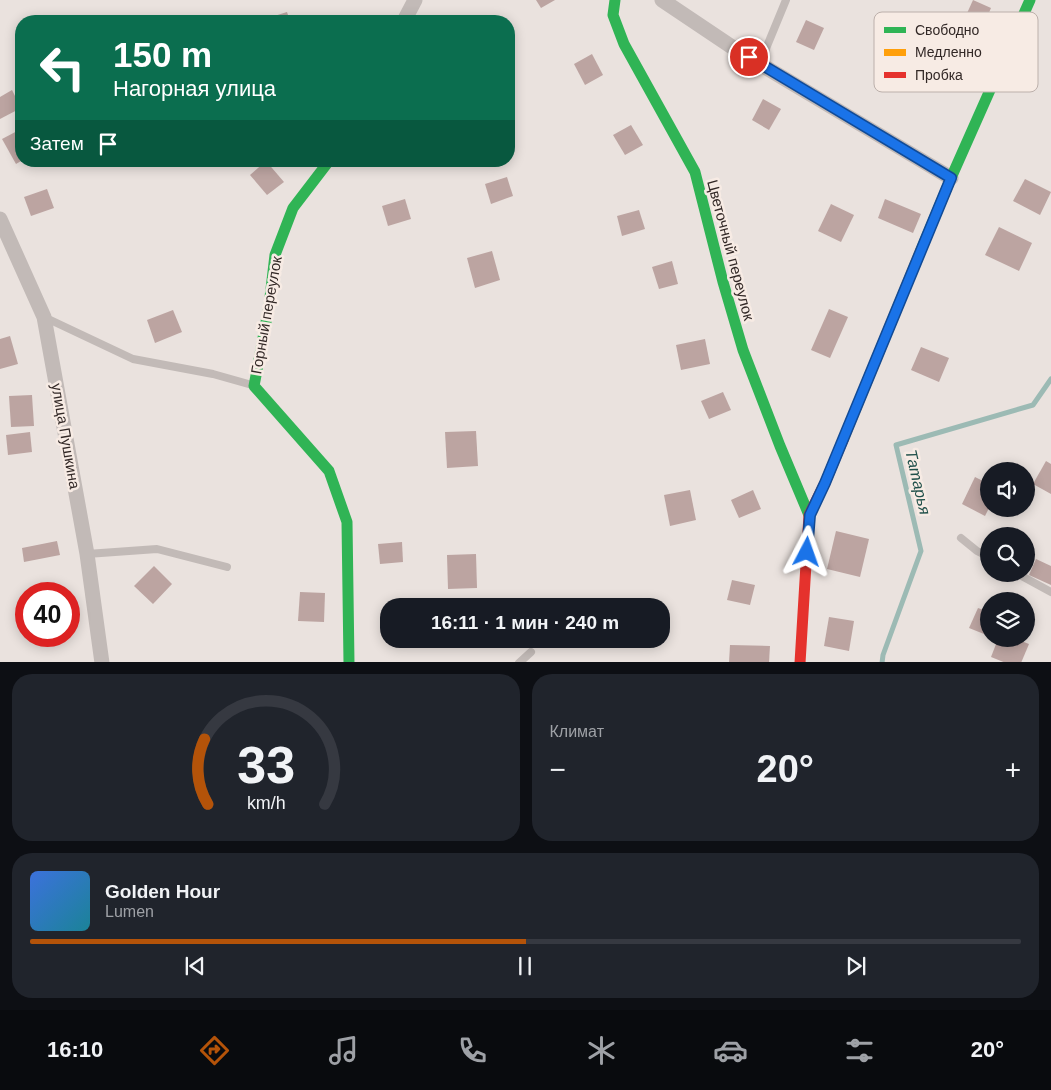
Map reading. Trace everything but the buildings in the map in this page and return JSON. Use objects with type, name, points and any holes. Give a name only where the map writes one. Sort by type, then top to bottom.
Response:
[{"type":"street","points":[[407,15],[415,0]]},
{"type":"street","name":"Цветочный переулок","points":[[615,0],[613,15],[624,44],[694,172],[743,350],[780,446],[810,515]]},
{"type":"street","points":[[662,0],[760,64],[951,178]]},
{"type":"street","points":[[1025,12],[1030,0]]},
{"type":"street","points":[[800,662],[810,515],[951,178],[990,92]]},
{"type":"street","name":"Горный переулок","points":[[324,167],[293,208],[275,255],[269,306],[254,386],[329,472],[341,505],[347,522],[352,661]]},
{"type":"street","name":"улица Пушкина","points":[[0,218],[44,317],[87,554],[102,662]]},
{"type":"lane","points":[[760,64],[786,0]]},
{"type":"lane","points":[[44,317],[133,359],[213,374],[254,386]]},
{"type":"lane","points":[[961,538],[980,553]]},
{"type":"lane","points":[[87,554],[157,549],[227,568]]},
{"type":"lane","points":[[1033,582],[1051,592]]},
{"type":"lane","points":[[519,662],[531,652]]},
{"type":"waterway","name":"Татарья","points":[[882,662],[921,551],[896,445],[1033,405],[1051,379]]},
{"type":"traffic: fast","points":[[615,0],[613,15],[624,44],[695,172],[723,282],[743,350],[809,515]]},
{"type":"traffic: fast","points":[[1025,12],[1030,0]]},
{"type":"traffic: fast","points":[[921,250],[989,92]]},
{"type":"traffic: fast","points":[[324,167],[293,208],[275,255],[269,306],[254,386],[329,471],[347,522],[349,662]]},
{"type":"traffic: slow","points":[[843,440],[921,250]]},
{"type":"traffic: jam","points":[[800,662],[809,515],[843,440]]},
{"type":"route","points":[[749,57],[951,178],[810,515],[807,552]]}]
